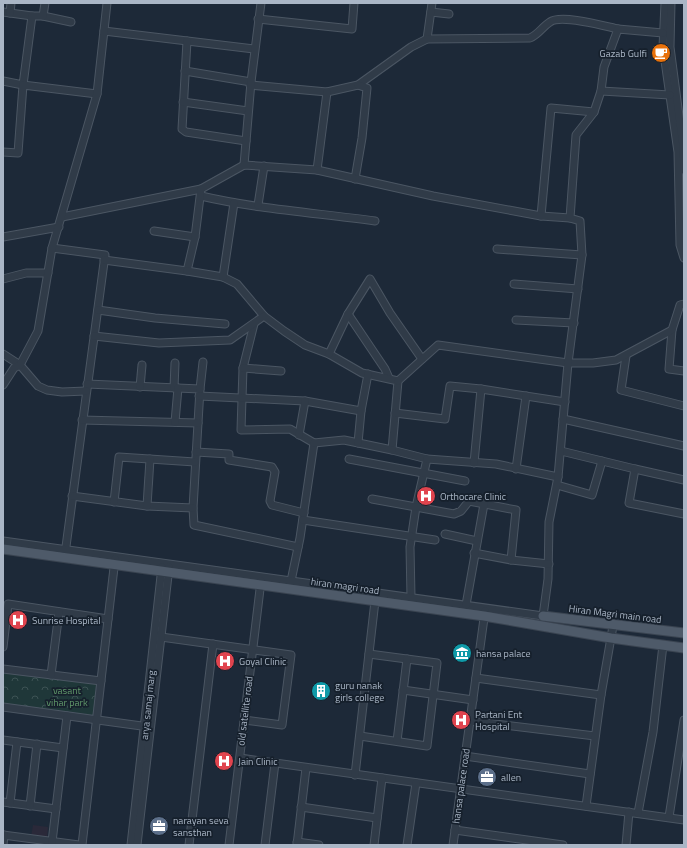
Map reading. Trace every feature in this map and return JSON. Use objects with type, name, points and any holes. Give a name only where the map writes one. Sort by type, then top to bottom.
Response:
[{"type":"main road","name":"hiran magri road","points":[[3,549],[65,554],[261,581],[375,601],[485,612],[611,638],[684,648]]},
{"type":"main road","name":"Hiran Magri main road","points":[[543,616],[684,634]]},
{"type":"street","points":[[11,3],[7,13],[43,16],[71,22]]},
{"type":"street","points":[[43,16],[45,3]]},
{"type":"street","points":[[3,385],[5,376],[20,365],[38,331],[52,248],[97,94],[107,3]]},
{"type":"street","points":[[244,165],[250,83],[261,3]]},
{"type":"street","points":[[258,19],[352,29],[354,3]]},
{"type":"street","points":[[427,39],[432,3]]},
{"type":"street","points":[[665,3],[663,47],[678,152],[680,245],[684,258]]},
{"type":"street","points":[[671,3],[670,47],[683,146],[684,170]]},
{"type":"street","points":[[430,12],[449,14]]},
{"type":"street","points":[[3,152],[18,153],[23,85],[32,16]]},
{"type":"street","points":[[358,86],[411,47],[427,39],[530,38],[540,33],[550,22],[562,19],[618,29],[663,33]]},
{"type":"street","points":[[570,218],[576,135],[594,112],[601,91],[604,67],[618,29]]},
{"type":"street","points":[[104,31],[254,49]]},
{"type":"street","points":[[187,41],[182,129],[186,132],[246,141]]},
{"type":"street","points":[[185,71],[250,83],[326,92],[358,86],[367,88],[362,138],[355,179]]},
{"type":"street","points":[[3,81],[23,85],[97,94]]},
{"type":"street","points":[[601,91],[670,95]]},
{"type":"street","points":[[317,170],[326,92]]},
{"type":"street","points":[[183,102],[248,111]]},
{"type":"street","points":[[541,216],[551,108],[594,112]]},
{"type":"street","points":[[62,217],[201,192],[244,165],[317,170],[541,216],[570,218],[580,221],[582,255],[568,363],[558,481],[549,522],[549,564],[543,616],[485,612],[466,605],[292,581],[261,581]]},
{"type":"street","points":[[258,205],[264,166]]},
{"type":"street","points":[[201,192],[234,203],[375,221]]},
{"type":"street","points":[[187,272],[195,236],[201,192]]},
{"type":"street","points":[[223,277],[234,203]]},
{"type":"street","points":[[3,237],[59,227]]},
{"type":"street","points":[[154,231],[195,236]]},
{"type":"street","points":[[3,540],[65,554],[86,387],[105,255],[52,248]]},
{"type":"street","points":[[497,249],[582,255]]},
{"type":"street","points":[[104,260],[223,277],[237,284],[264,316],[284,332],[305,345],[328,354],[362,373],[398,380]]},
{"type":"street","points":[[3,279],[26,273],[48,274]]},
{"type":"street","points":[[328,354],[348,314],[370,279],[390,313],[422,359]]},
{"type":"street","points":[[514,284],[578,289]]},
{"type":"street","points":[[684,304],[680,306],[672,330],[669,369],[684,371]]},
{"type":"street","points":[[98,310],[155,318],[225,324]]},
{"type":"street","points":[[348,314],[361,331],[389,378]]},
{"type":"street","points":[[94,336],[159,343],[230,340],[264,316]]},
{"type":"street","points":[[516,320],[574,324]]},
{"type":"street","points":[[254,324],[243,368],[241,430],[290,429],[314,444],[344,440],[427,459],[474,463],[516,469],[558,481],[592,495],[602,461]]},
{"type":"street","points":[[392,450],[398,380],[438,345],[568,363],[601,362],[616,360],[626,356],[672,330]]},
{"type":"street","points":[[3,354],[20,365],[38,386],[47,390],[62,392],[86,387],[140,386],[176,388],[243,399],[305,401],[361,411]]},
{"type":"street","points":[[626,356],[622,390],[684,406]]},
{"type":"street","points":[[203,362],[195,462],[193,508],[194,525],[298,547]]},
{"type":"street","points":[[175,363],[176,422]]},
{"type":"street","points":[[140,386],[142,365]]},
{"type":"street","points":[[243,368],[281,371]]},
{"type":"street","points":[[358,443],[361,411],[368,374]]},
{"type":"street","points":[[395,413],[445,419],[450,386],[481,389],[565,402]]},
{"type":"street","points":[[474,463],[481,389]]},
{"type":"street","points":[[516,469],[526,396]]},
{"type":"street","points":[[299,435],[305,401]]},
{"type":"street","points":[[563,418],[684,446]]},
{"type":"street","points":[[82,420],[198,423]]},
{"type":"street","points":[[292,581],[314,444]]},
{"type":"street","points":[[561,451],[684,480]]},
{"type":"street","points":[[196,452],[229,454],[229,460],[272,467],[275,472],[270,501],[272,506],[303,516],[435,540]]},
{"type":"street","points":[[114,502],[118,457],[195,462]]},
{"type":"street","points":[[147,506],[150,459]]},
{"type":"street","points":[[349,459],[465,481]]},
{"type":"street","points":[[411,597],[412,536],[416,507],[427,459]]},
{"type":"street","points":[[635,469],[629,503],[684,514]]},
{"type":"street","points":[[72,496],[147,506],[193,508]]},
{"type":"street","points":[[372,499],[454,514],[461,511],[469,501],[516,510],[511,560]]},
{"type":"street","points":[[466,605],[474,553],[484,504]]},
{"type":"street","points":[[445,534],[477,541]]},
{"type":"street","points":[[474,553],[511,560],[549,564]]},
{"type":"street","points":[[3,845],[4,835],[81,845],[115,561]]},
{"type":"street","points":[[137,845],[148,726],[161,637],[166,568]]},
{"type":"street","name":"arya samaj marg","points":[[131,845],[148,726],[166,568]]},
{"type":"street","name":"old satellite road","points":[[229,845],[261,581]]},
{"type":"street","points":[[355,775],[375,601]]},
{"type":"street","points":[[3,647],[5,613],[8,604],[108,619]]},
{"type":"street","points":[[51,675],[58,612]]},
{"type":"street","name":"hansa palace road","points":[[453,845],[485,612]]},
{"type":"street","points":[[586,806],[601,695],[613,626]]},
{"type":"street","points":[[161,637],[291,655],[282,725],[244,720]]},
{"type":"street","points":[[189,845],[213,644]]},
{"type":"street","points":[[638,813],[653,732],[663,645]]},
{"type":"street","points":[[360,736],[426,746],[437,663],[369,654]]},
{"type":"street","points":[[397,741],[407,659]]},
{"type":"street","points":[[3,669],[101,681]]},
{"type":"street","points":[[476,678],[601,695]]},
{"type":"street","points":[[403,690],[473,700]]},
{"type":"street","points":[[3,707],[148,726]]},
{"type":"street","points":[[52,842],[67,716]]},
{"type":"street","points":[[669,817],[684,720]]},
{"type":"street","points":[[470,721],[595,736]]},
{"type":"street","points":[[3,740],[63,748]]},
{"type":"street","points":[[17,742],[6,803],[56,809]]},
{"type":"street","points":[[30,806],[37,744]]},
{"type":"street","points":[[465,756],[590,774]]},
{"type":"street","points":[[240,758],[684,820]]},
{"type":"street","points":[[265,845],[275,763]]},
{"type":"street","points":[[306,768],[297,843],[319,845]]},
{"type":"street","points":[[374,845],[382,778]]},
{"type":"street","points":[[407,845],[416,783]]},
{"type":"street","points":[[301,807],[377,818]]},
{"type":"street","points":[[626,845],[629,812]]},
{"type":"street","points":[[455,830],[563,845]]},
{"type":"shaded area","points":[[33,825],[48,827],[47,839],[31,837]]},
{"type":"green space","name":"vasant vihar park","points":[[4,672],[96,684],[94,715],[3,703]]},
{"type":"place","name":"Gazab Gulfi","points":[[661,53]]},
{"type":"place","name":"Orthocare Clinic","points":[[426,496]]},
{"type":"place","name":"Sunrise Hospital","points":[[18,620]]},
{"type":"place","name":"hansa palace","points":[[462,653]]},
{"type":"place","name":"Goyal Clinic","points":[[225,661]]},
{"type":"place","name":"guru nanak girls college","points":[[321,691]]},
{"type":"place","name":"Partani Ent Hospital","points":[[461,720]]},
{"type":"place","name":"Jain Clinic","points":[[224,761]]},
{"type":"place","name":"allen","points":[[487,777]]},
{"type":"place","name":"narayan seva sansthan","points":[[159,826]]}]
